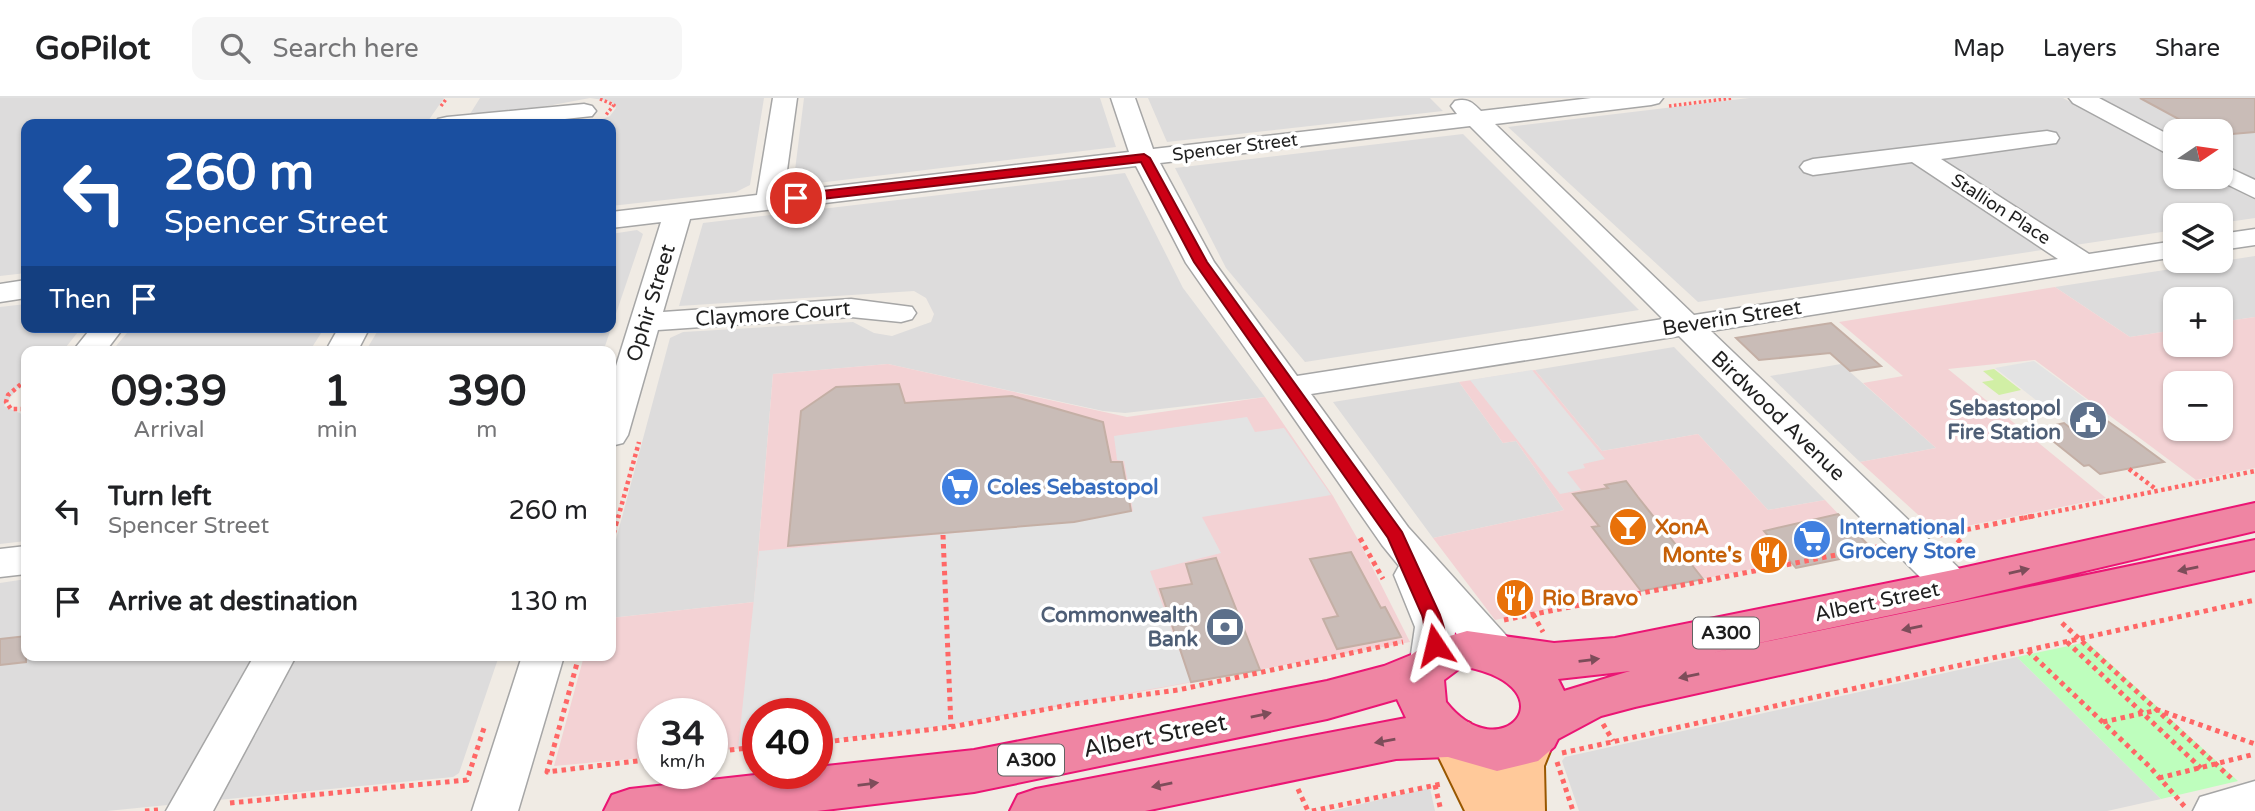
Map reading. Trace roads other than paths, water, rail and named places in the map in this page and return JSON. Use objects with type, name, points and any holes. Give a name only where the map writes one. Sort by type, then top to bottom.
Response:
[{"type":"highway","name":"Albert Street","points":[[630,811],[974,771],[1327,700],[1392,682],[1452,648],[1555,661],[1595,659],[1953,586],[2255,517]]},
{"type":"highway","name":"Albert Street","points":[[1501,779],[1588,701],[1635,688],[2255,555]]},
{"type":"highway","points":[[1453,737],[1441,729],[1425,710],[1419,688],[1452,648],[1521,665],[1538,683],[1547,704],[1501,779]]},
{"type":"highway","name":"Albert Street","points":[[1453,737],[1485,749],[1502,750],[1501,779]]},
{"type":"highway","name":"A300","points":[[1035,811],[1387,741],[1453,737]]},
{"type":"main road","points":[[1453,737],[1501,779]]},
{"type":"street","points":[[449,119],[463,98]]},
{"type":"street","points":[[769,201],[785,98]]},
{"type":"street","points":[[1123,98],[1144,158],[1200,262],[1395,536],[1428,608],[1452,648]]},
{"type":"street","name":"Birdwood Avenue","points":[[1454,98],[1953,586]]},
{"type":"street","name":"Spencer Street","points":[[616,219],[1651,98]]},
{"type":"street","points":[[2081,98],[2163,142]]},
{"type":"street","points":[[499,119],[584,111]]},
{"type":"street","name":"Stallion Place","points":[[1813,167],[2047,138]]},
{"type":"street","name":"Stallion Place","points":[[1917,154],[2084,263]]},
{"type":"street","points":[[2233,178],[2255,190]]},
{"type":"street","name":"Ophir Street","points":[[616,418],[678,212]]},
{"type":"street","points":[[2233,240],[2255,237]]},
{"type":"street","name":"Beverin Street","points":[[1289,387],[2163,251]]},
{"type":"street","points":[[0,293],[21,290]]},
{"type":"street","name":"Claymore Court","points":[[645,322],[851,308],[901,313]]},
{"type":"street","points":[[0,563],[21,561]]},
{"type":"street","points":[[190,809],[272,661]]},
{"type":"street","points":[[481,795],[541,661]]},
{"type":"place","name":"Sebastopol Fire Station","points":[[2088,420]]},
{"type":"place","name":"Coles Sebastopol","points":[[960,487]]},
{"type":"place","name":"XonA","points":[[1628,527]]},
{"type":"place","name":"International Grocery Store","points":[[1812,539]]},
{"type":"place","name":"Monte's","points":[[1769,555]]},
{"type":"place","name":"Rio Bravo","points":[[1515,598]]},
{"type":"place","name":"Commonwealth Bank","points":[[1225,627]]}]
